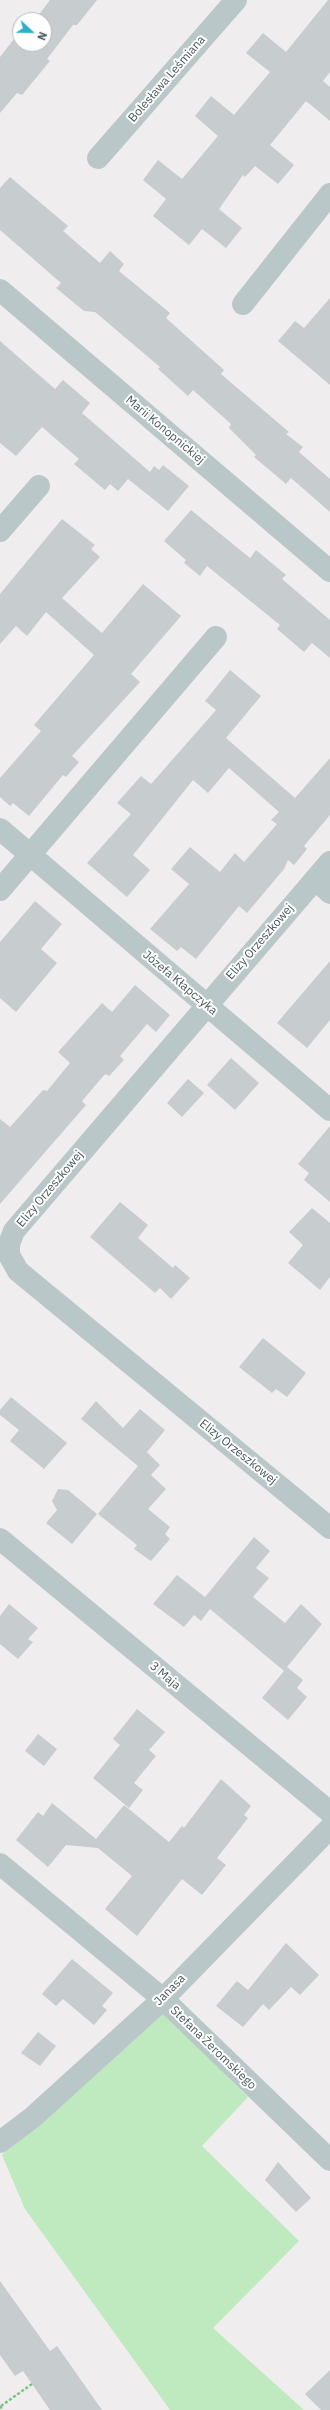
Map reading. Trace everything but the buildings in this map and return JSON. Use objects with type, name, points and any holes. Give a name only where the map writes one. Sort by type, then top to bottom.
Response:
[{"type":"street","name":"Bolesława Leśmiana","points":[[98,158],[236,0]]},
{"type":"street","points":[[243,304],[330,194]]},
{"type":"street","name":"Marii Konopnickiej","points":[[0,290],[330,571]]},
{"type":"street","points":[[0,531],[39,486]]},
{"type":"street","points":[[0,890],[216,637]]},
{"type":"street","name":"Józefa Kłapczyka","points":[[0,829],[330,1110]]},
{"type":"street","name":"Elizy Orzeszkowej","points":[[330,862],[322,886],[206,1005],[14,1231],[8,1244],[9,1255],[18,1271],[330,1528]]},
{"type":"street","name":"3 Maja","points":[[0,1539],[330,1812]]},
{"type":"street","name":"Janasa","points":[[0,2142],[32,2117],[162,1999],[330,1828]]},
{"type":"street","name":"Stefana Żeromskiego","points":[[0,1864],[162,1999],[330,2160]]},
{"type":"path","points":[[4,2410],[0,2406],[32,2384]]},
{"type":"green space","points":[[164,2011],[248,2097],[202,2146],[299,2241],[213,2328],[304,2410],[170,2410],[25,2209],[2,2155]]}]
